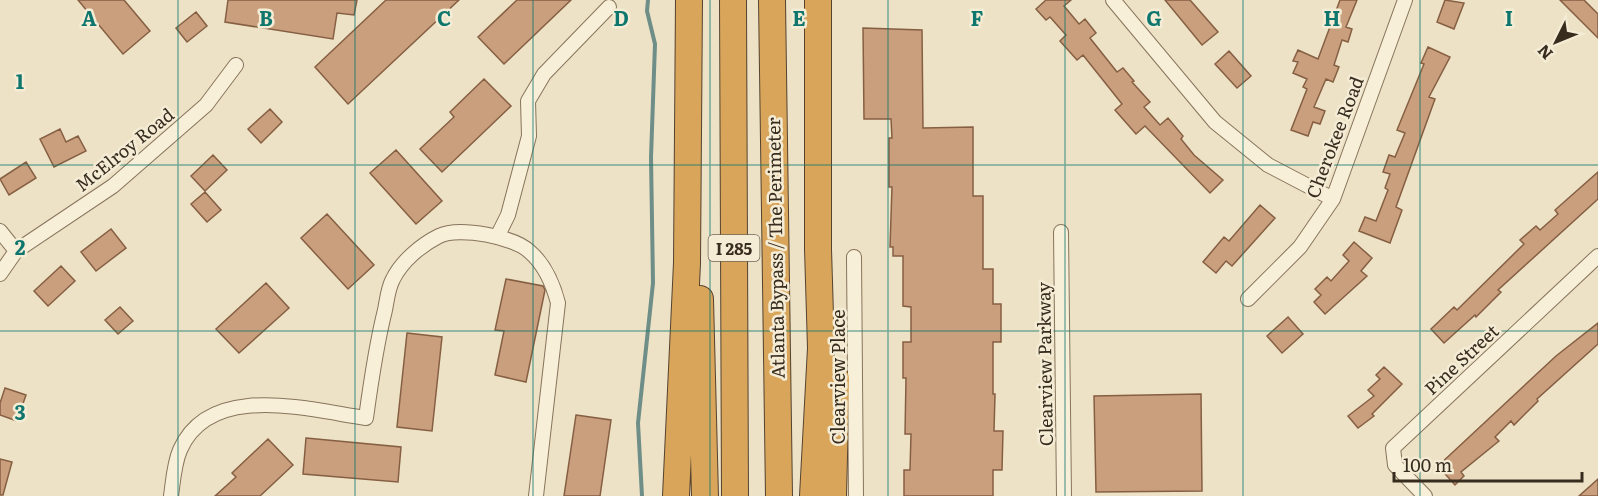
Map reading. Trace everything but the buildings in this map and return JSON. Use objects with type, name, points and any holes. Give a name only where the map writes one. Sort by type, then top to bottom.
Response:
[{"type":"highway","points":[[676,496],[687,263],[690,0]]},
{"type":"highway","name":"I 285","points":[[733,0],[735,496]]},
{"type":"highway","name":"Atlanta Bypass / The Perimeter","points":[[772,0],[779,496]]},
{"type":"highway","points":[[773,74],[779,0]]},
{"type":"highway","points":[[813,496],[821,348],[818,249],[818,0]]},
{"type":"highway","points":[[689,26],[697,164],[705,496]]},
{"type":"highway","points":[[818,249],[826,276],[835,333],[833,496]]},
{"type":"street","points":[[1113,0],[1215,122],[1268,165],[1333,199]]},
{"type":"street","name":"Cherokee Road","points":[[1248,299],[1300,247],[1333,199],[1405,0]]},
{"type":"street","points":[[497,237],[508,215],[529,136],[528,101],[544,74],[609,7]]},
{"type":"street","name":"McElroy Road","points":[[0,274],[16,251],[113,186],[206,105],[236,65]]},
{"type":"street","points":[[0,231],[16,251]]},
{"type":"street","name":"Clearview Parkway","points":[[1061,232],[1064,496]]},
{"type":"street","points":[[171,496],[180,451],[193,431],[221,411],[258,404],[366,418],[376,345],[392,280],[410,255],[441,235],[468,233],[512,240],[530,251],[542,266],[554,288],[558,303],[537,496]]},
{"type":"street","name":"Pine Street","points":[[1425,496],[1395,465],[1393,448],[1598,256]]},
{"type":"street","name":"Clearview Place","points":[[854,257],[856,496]]},
{"type":"waterway","points":[[642,496],[638,423],[653,283],[651,157],[655,44],[647,11],[648,0]]}]
